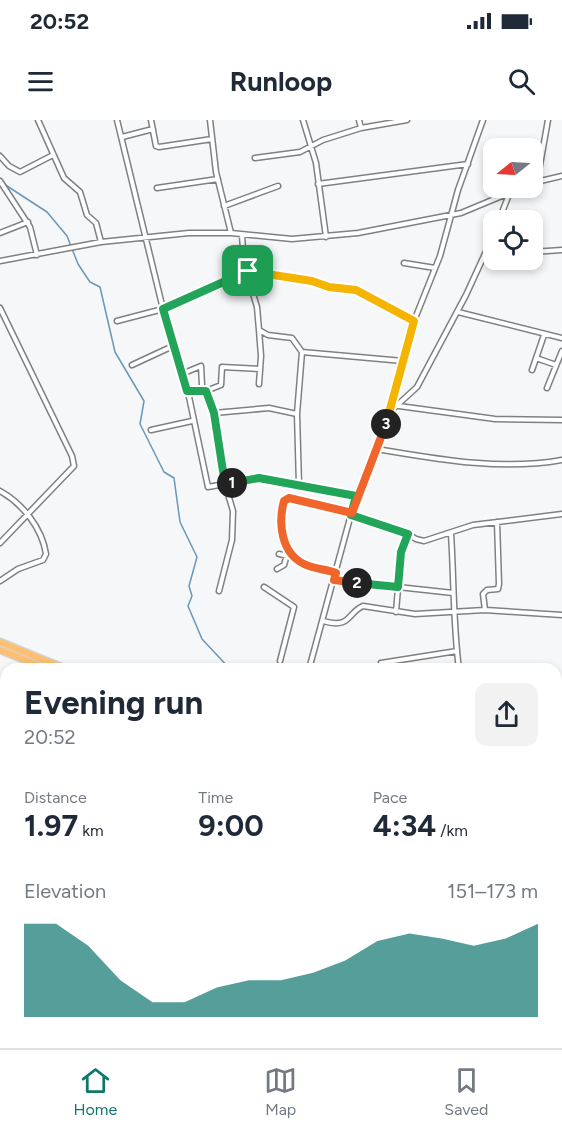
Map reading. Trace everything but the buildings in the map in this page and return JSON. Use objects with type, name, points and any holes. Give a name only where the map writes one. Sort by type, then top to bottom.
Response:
[{"type":"highway","points":[[0,642],[51,663]]},
{"type":"highway","points":[[0,650],[33,663]]},
{"type":"street","points":[[38,120],[66,180],[80,192],[87,215],[96,223],[100,242]]},
{"type":"street","points":[[117,120],[163,309],[173,346],[184,373],[205,483],[208,487],[259,478],[356,496]]},
{"type":"street","points":[[151,120],[156,146],[159,147],[212,139]]},
{"type":"street","points":[[210,120],[218,178],[231,232]]},
{"type":"street","points":[[303,120],[313,147],[326,237]]},
{"type":"street","points":[[359,120],[361,128]]},
{"type":"street","points":[[255,158],[300,152],[323,140],[361,128],[407,120]]},
{"type":"street","points":[[311,663],[356,496],[392,410],[414,321],[435,268],[483,120]]},
{"type":"street","points":[[543,144],[548,120]]},
{"type":"street","points":[[122,137],[153,129]]},
{"type":"street","points":[[0,156],[9,166],[20,172],[53,155]]},
{"type":"street","points":[[318,184],[468,164]]},
{"type":"street","points":[[543,180],[562,176]]},
{"type":"street","points":[[157,188],[218,178]]},
{"type":"street","points":[[1,185],[28,222],[37,255]]},
{"type":"street","points":[[224,206],[278,186]]},
{"type":"street","points":[[0,261],[100,242],[146,238],[231,232],[292,239],[326,237],[451,216],[495,198]]},
{"type":"street","points":[[0,233],[28,222]]},
{"type":"street","points":[[243,235],[244,264],[248,271],[257,307],[261,369],[259,384]]},
{"type":"street","points":[[543,251],[562,250]]},
{"type":"street","points":[[392,410],[417,387],[458,312],[483,259]]},
{"type":"street","points":[[404,263],[435,268]]},
{"type":"street","points":[[117,321],[163,309],[248,271],[356,290],[414,321]]},
{"type":"street","points":[[0,308],[72,456],[74,466],[0,543]]},
{"type":"street","points":[[458,312],[562,338]]},
{"type":"street","points":[[259,330],[268,335],[292,338],[302,352],[297,414],[299,485]]},
{"type":"street","points":[[532,370],[544,334]]},
{"type":"street","points":[[132,365],[173,346]]},
{"type":"street","points":[[547,388],[562,351]]},
{"type":"street","points":[[302,352],[403,361]]},
{"type":"street","points":[[536,358],[556,365]]},
{"type":"street","points":[[184,373],[201,366],[202,385],[214,413],[225,484],[232,507],[233,532],[219,591]]},
{"type":"street","points":[[187,391],[206,391],[221,385],[222,367],[261,369]]},
{"type":"street","points":[[398,405],[495,419],[562,420]]},
{"type":"street","points":[[214,413],[269,408],[297,414]]},
{"type":"street","points":[[151,430],[192,421]]},
{"type":"street","points":[[377,449],[495,465],[562,460]]},
{"type":"street","points":[[0,491],[29,514],[41,536],[46,558],[14,571],[0,580]]},
{"type":"street","points":[[336,573],[304,564],[295,556],[283,539],[284,501],[289,498],[352,514],[424,541],[451,534],[472,525],[562,514]]},
{"type":"street","points":[[485,610],[483,594],[487,590],[498,589],[499,584],[497,522]]},
{"type":"street","points":[[396,612],[401,552],[408,534]]},
{"type":"street","points":[[451,534],[452,611],[458,663]]},
{"type":"street","points":[[279,554],[295,556]]},
{"type":"street","points":[[277,569],[284,565],[287,555]]},
{"type":"street","points":[[334,580],[453,593]]},
{"type":"street","points":[[264,587],[294,607],[280,661]]},
{"type":"street","points":[[322,621],[336,623],[347,620],[363,606],[415,615],[485,610],[562,615]]},
{"type":"street","points":[[381,663],[457,651]]},
{"type":"waterway","points":[[4,184],[47,212],[67,236],[78,264],[90,282],[100,287],[115,352],[144,401],[140,424],[164,472],[174,478],[180,522],[197,557],[189,586],[192,596],[188,606],[202,639],[224,663]]},
{"type":"route","points":[[248,271],[163,309],[173,346],[184,373],[187,391],[206,391],[214,413],[225,484],[259,478],[356,496],[353,507],[352,513],[351,515],[408,534],[401,552],[398,587],[334,580],[336,573],[312,567],[297,560],[284,542],[281,526],[284,501],[289,498],[314,506],[352,513],[356,496],[392,410],[400,370],[414,321],[356,290],[248,271]]}]
